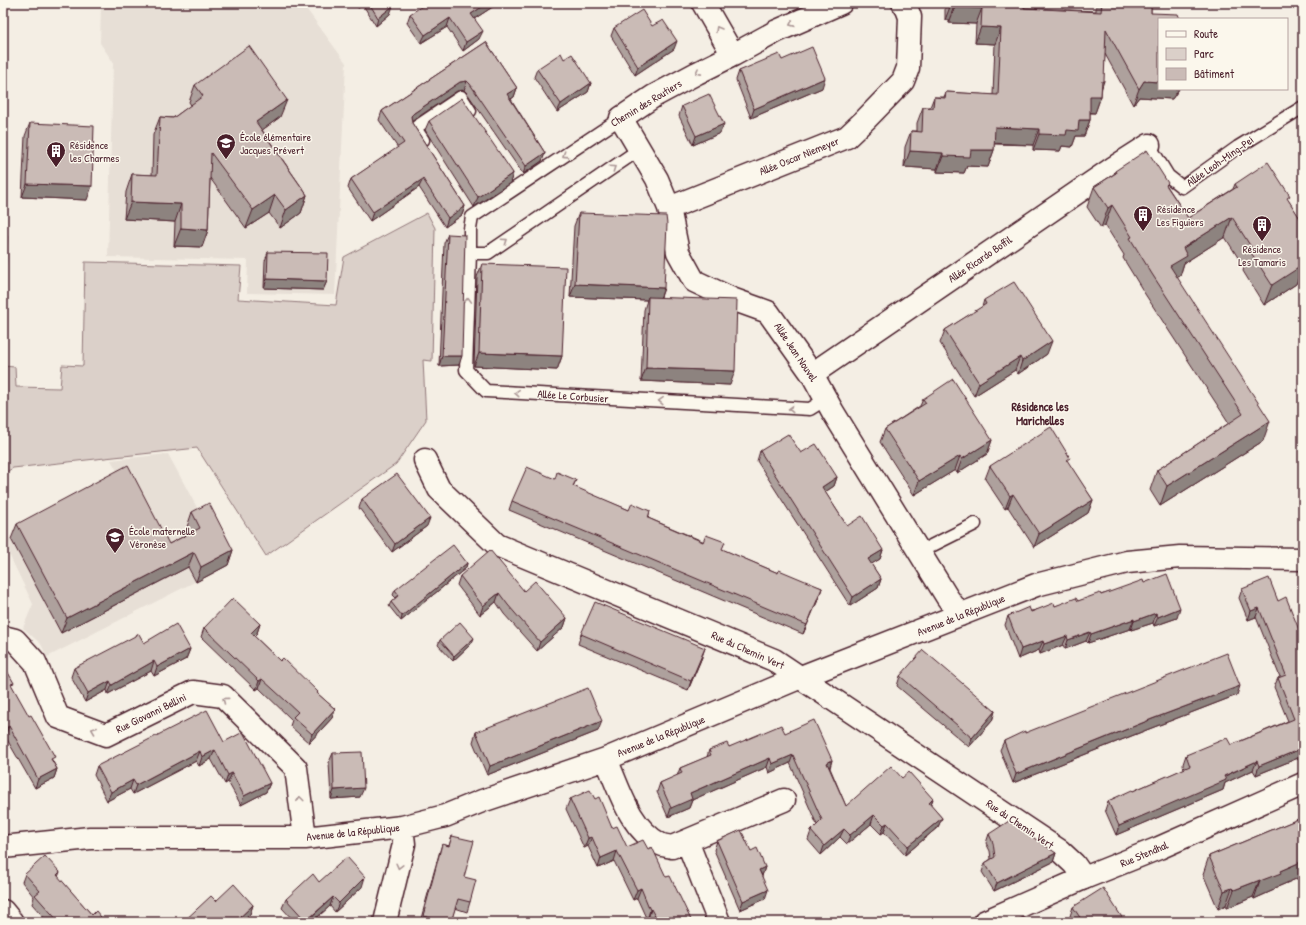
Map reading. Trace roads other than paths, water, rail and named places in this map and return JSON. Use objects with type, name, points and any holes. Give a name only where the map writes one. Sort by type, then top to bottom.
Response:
[{"type":"street","points":[[703,3],[733,55]]},
{"type":"street","name":"Chemin des Routiers","points":[[620,118],[697,72],[733,55],[820,7],[841,3]]},
{"type":"street","name":"Allée Oscar Niemeyer","points":[[669,208],[847,137],[903,81],[908,68],[910,17],[903,3]]},
{"type":"street","name":"Allée Jean Nouvel","points":[[620,118],[640,149],[657,180],[669,208],[678,252],[694,281],[732,299],[768,312],[812,374],[919,552],[960,615]]},
{"type":"street","name":"Allée Ricardo Boffil","points":[[812,374],[1114,168],[1149,146]]},
{"type":"street","name":"Rue du Chemin Vert","points":[[425,460],[439,489],[497,545],[774,660],[1060,851],[1074,864],[1084,878]]},
{"type":"street","name":"Avenue de la République","points":[[3,847],[90,838],[305,838],[402,827],[445,816],[482,801],[606,759],[801,677],[1036,585],[1127,562],[1180,557],[1303,559]]},
{"type":"street","name":"Rue Giovanni Bellini","points":[[3,637],[15,640],[35,662],[58,717],[106,735],[193,692],[223,696],[296,768],[305,838]]},
{"type":"street","points":[[606,759],[629,813],[643,832],[660,844],[672,847],[784,800]]},
{"type":"street","name":"Rue Stendhal","points":[[984,922],[1084,878],[1159,848],[1303,784]]},
{"type":"street","points":[[385,922],[404,844],[402,827]]},
{"type":"street","points":[[687,841],[719,922]]},
{"type":"street","points":[[3,911],[12,922]]},
{"type":"lane","points":[[427,147],[415,128],[461,97],[478,122]]},
{"type":"lane","name":"Allée Leoh-Ming-Pei","points":[[1149,146],[1168,176],[1182,187],[1238,147],[1303,107]]},
{"type":"lane","name":"Chemin des Routiers","points":[[471,223],[518,181],[620,118]]},
{"type":"lane","points":[[470,253],[488,253],[640,149]]},
{"type":"lane","points":[[464,204],[471,223]]},
{"type":"lane","name":"Allée Le Corbusier","points":[[471,223],[466,370],[486,391],[810,410],[826,399]]},
{"type":"lane","points":[[919,552],[975,524]]},
{"type":"place","name":"École élémentaire Jacques Prévert","points":[[226,160]]},
{"type":"place","name":"Résidence les Charmes","points":[[56,168]]},
{"type":"place","name":"Résidence Les Figuiers","points":[[1143,232]]},
{"type":"place","name":"Résidence Les Tamaris","points":[[1262,242]]},
{"type":"place","name":"École maternelle Véronèse","points":[[115,554]]},
{"type":"district","name":"Résidence les Marichelles","points":[[1040,414]]}]
